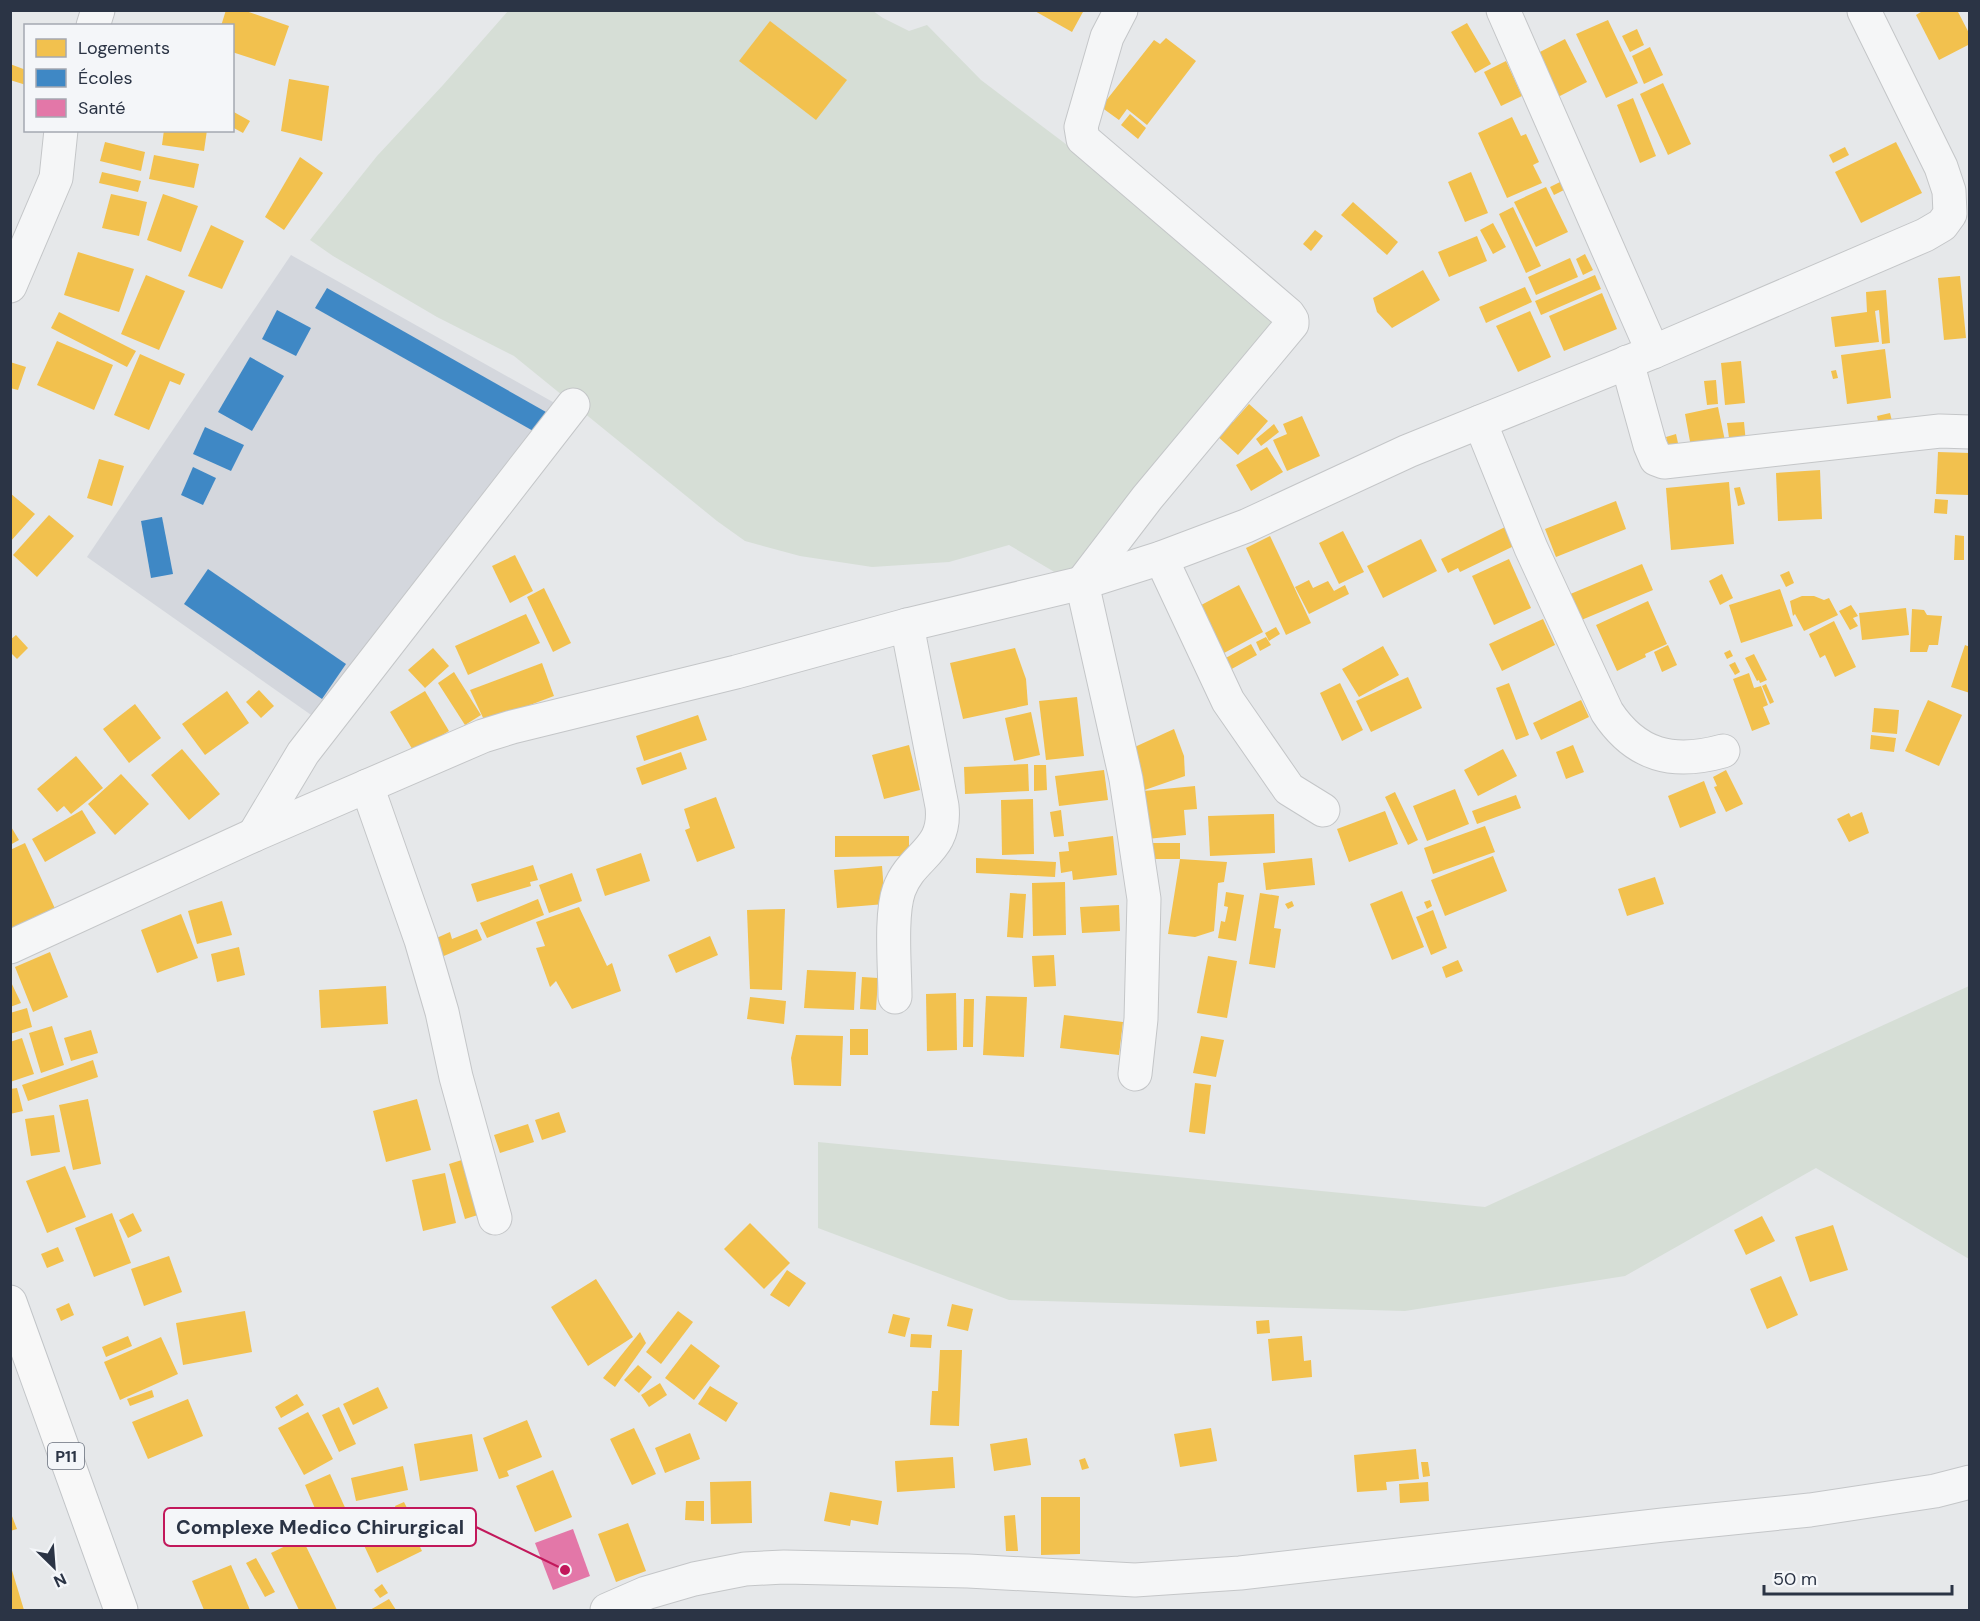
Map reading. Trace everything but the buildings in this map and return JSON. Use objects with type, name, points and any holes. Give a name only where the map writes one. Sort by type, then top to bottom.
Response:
[{"type":"main road","name":"P11","points":[[10,1302],[121,1611]]},
{"type":"street","points":[[1082,583],[1147,498],[1293,324],[1288,314],[1083,139],[1082,128],[1107,37],[1121,10]]},
{"type":"street","points":[[1503,10],[1640,357],[1650,445],[1656,459],[1664,462],[1929,432],[1970,432]]},
{"type":"street","points":[[10,947],[254,836],[483,736],[736,672],[907,625],[1082,583],[1161,558],[1246,526],[1408,451],[1640,357],[1925,235],[1942,225],[1950,214],[1948,191],[1941,167],[1864,10]]},
{"type":"street","points":[[10,286],[56,178],[61,132]]},
{"type":"street","points":[[254,836],[303,753],[573,405]]},
{"type":"street","points":[[1480,422],[1531,548],[1607,712],[1618,729],[1629,739],[1648,750],[1672,757],[1702,757],[1723,751]]},
{"type":"street","points":[[1161,558],[1228,701],[1289,789],[1323,810]]},
{"type":"street","points":[[1082,583],[1126,779],[1144,899],[1141,1019],[1135,1074]]},
{"type":"street","points":[[895,997],[894,915],[899,890],[907,876],[940,836],[944,822],[907,625]]},
{"type":"street","points":[[367,786],[421,940],[495,1218]]},
{"type":"street","points":[[607,1611],[646,1593],[694,1579],[745,1569],[784,1567],[968,1570],[1135,1580],[1240,1573],[1810,1510],[1935,1491],[1970,1482]]},
{"type":"shaded area","points":[[508,11],[873,11],[909,31],[927,25],[981,80],[1075,151],[1297,331],[1073,583],[1009,545],[949,562],[872,567],[800,556],[745,541],[717,521],[514,356],[437,317],[310,240],[377,156]]},
{"type":"shaded area","points":[[291,255],[560,406],[314,717],[87,557]]},
{"type":"shaded area","points":[[1969,986],[1969,1259],[1816,1168],[1625,1276],[1405,1311],[1009,1300],[818,1228],[818,1142],[1485,1207]]},
{"type":"place","name":"Complexe Medico Chirurgical","points":[[565,1570]]}]
